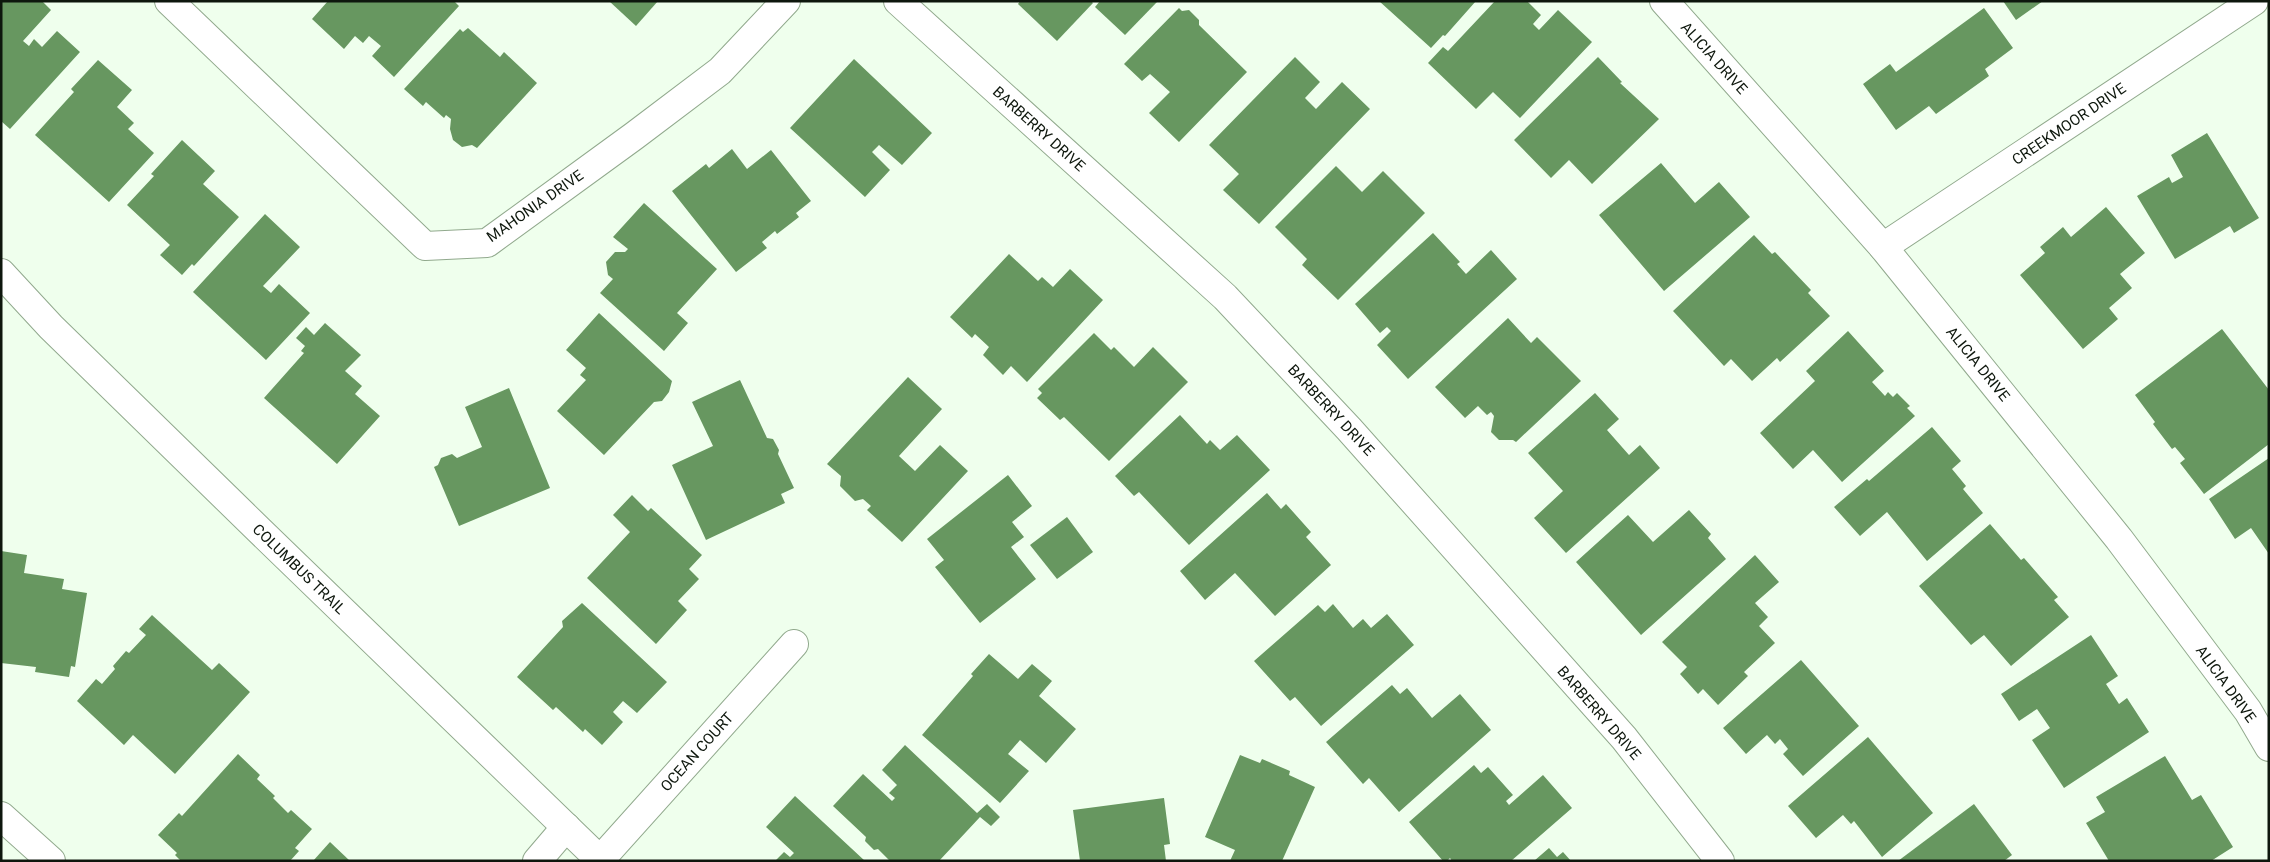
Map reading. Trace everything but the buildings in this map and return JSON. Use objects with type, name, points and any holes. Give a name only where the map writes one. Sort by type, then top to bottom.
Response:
[{"type":"street","name":"MAHONIA DRIVE","points":[[169,1],[425,246],[487,243],[720,71],[786,1]]},
{"type":"street","name":"BARBERRY DRIVE","points":[[898,1],[1225,296],[1349,429],[1624,738],[1720,861]]},
{"type":"street","name":"ALICIA DRIVE","points":[[1664,1],[1884,247],[2119,539],[2248,712],[2269,747]]},
{"type":"street","name":"CREEKMOOR DRIVE","points":[[1884,247],[2254,1]]},
{"type":"street","name":"COLUMBUS TRAIL","points":[[1,273],[51,327],[116,391],[601,860]]},
{"type":"street","name":"OCEAN COURT","points":[[601,860],[794,644]]},
{"type":"street","points":[[1,816],[51,861]]},
{"type":"street","points":[[537,861],[566,827]]}]
